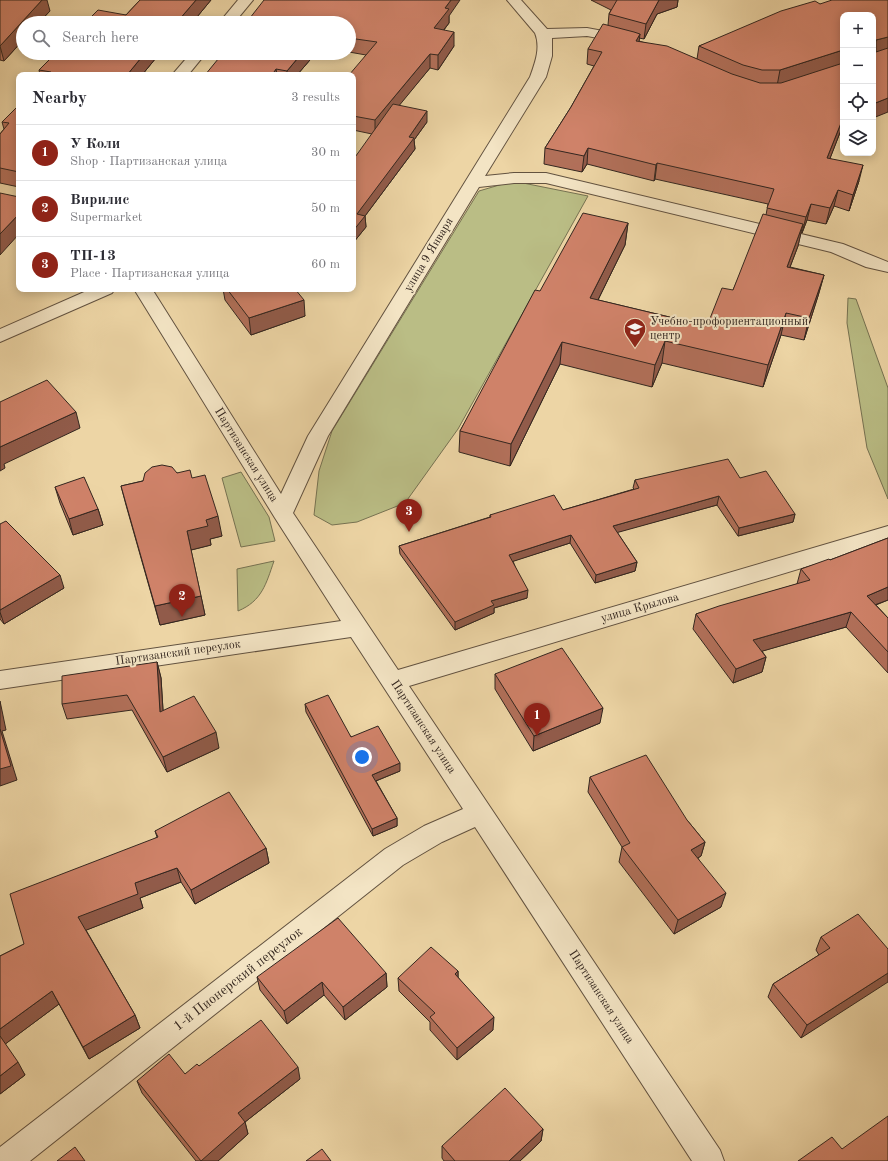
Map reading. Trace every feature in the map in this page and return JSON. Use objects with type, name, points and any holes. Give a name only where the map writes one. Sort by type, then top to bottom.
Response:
[{"type":"street","points":[[232,16],[246,0]]},
{"type":"street","points":[[514,0],[526,16],[543,34],[587,32],[610,35],[638,43]]},
{"type":"street","name":"улица 9 Января","points":[[282,513],[318,436],[538,77],[545,54],[543,34]]},
{"type":"street","points":[[183,72],[193,60]]},
{"type":"street","points":[[473,182],[514,178],[546,178],[837,248],[872,263],[888,267]]},
{"type":"street","points":[[0,336],[99,292]]},
{"type":"street","name":"Партизанская улица","points":[[145,292],[282,513],[709,1161]]},
{"type":"street","name":"улица Крылова","points":[[392,681],[888,534]]},
{"type":"street","name":"Партизанский переулок","points":[[0,680],[357,626]]},
{"type":"street","name":"1-й Пионерский переулок","points":[[6,1161],[394,857],[433,834],[480,813]]},
{"type":"green space","points":[[513,181],[588,196],[458,429],[405,503],[357,522],[332,525],[314,515],[319,471],[332,431],[479,191]]},
{"type":"green space","points":[[848,298],[856,299],[888,388],[888,499],[867,448],[847,323]]},
{"type":"green space","points":[[241,472],[269,517],[275,541],[241,547],[222,478]]},
{"type":"green space","points":[[274,561],[262,591],[258,597],[246,607],[238,611],[237,569]]},
{"type":"building","points":[[0,0],[42,0],[27,16],[16,16],[16,28],[0,46]]},
{"type":"building","points":[[140,0],[196,0],[182,16],[92,16],[98,10],[126,15]]},
{"type":"building","points":[[264,0],[451,0],[445,8],[449,9],[434,28],[454,32],[438,55],[430,54],[375,120],[356,117],[356,72],[352,72],[377,42],[356,39],[356,16],[251,16]]},
{"type":"building","points":[[617,0],[659,0],[646,24],[609,14]]},
{"type":"building","points":[[832,0],[888,0],[888,37],[876,40],[876,12],[840,12],[840,51],[780,70],[762,70],[743,65],[699,46],[781,11],[815,1],[820,4]]},
{"type":"building","points":[[603,24],[640,34],[636,41],[667,46],[732,74],[760,83],[781,83],[840,64],[840,126],[827,158],[863,165],[853,195],[838,190],[830,208],[811,204],[806,217],[767,208],[774,189],[657,163],[656,165],[588,148],[584,156],[545,148],[571,107],[602,52],[588,49]]},
{"type":"building","points":[[888,48],[888,98],[876,103],[876,52]]},
{"type":"building","points":[[49,60],[139,60],[129,72],[51,72],[39,70]]},
{"type":"building","points":[[217,60],[296,60],[287,71],[276,69],[274,72],[207,72]]},
{"type":"building","points":[[393,104],[427,111],[409,137],[414,138],[357,214],[365,216],[356,227],[356,156]]},
{"type":"building","points":[[16,108],[16,171],[0,168],[0,134],[9,123],[2,122]]},
{"type":"building","points":[[0,193],[16,196],[16,217],[0,234]]},
{"type":"building","points":[[583,213],[628,223],[590,298],[707,326],[722,288],[733,290],[763,214],[803,224],[787,267],[824,275],[809,318],[786,313],[768,365],[665,341],[655,365],[562,342],[511,444],[460,431],[535,290],[540,291]]},
{"type":"building","points":[[229,292],[297,292],[304,300],[249,318]]},
{"type":"building","points":[[47,380],[76,412],[0,447],[0,402]]},
{"type":"building","points":[[728,459],[740,478],[766,471],[795,514],[739,528],[719,496],[613,526],[637,562],[596,575],[571,535],[509,555],[528,590],[491,601],[494,605],[455,622],[399,546],[491,517],[490,515],[554,495],[563,510],[639,488],[635,480]]},
{"type":"building","points":[[162,465],[172,467],[177,473],[190,470],[192,478],[205,475],[218,516],[206,520],[208,526],[187,531],[201,596],[155,606],[121,486],[143,481],[145,473],[152,467]]},
{"type":"building","points":[[84,477],[98,509],[69,519],[55,487]]},
{"type":"building","points":[[6,521],[60,575],[0,610],[0,524]]},
{"type":"building","points":[[888,538],[888,587],[867,596],[888,618],[888,652],[851,612],[753,640],[766,657],[736,669],[696,614],[810,580],[801,569],[829,559],[830,560]]},
{"type":"building","points":[[562,648],[603,708],[534,736],[495,674]]},
{"type":"building","points":[[157,662],[160,712],[194,696],[216,732],[163,757],[127,695],[62,704],[62,676]]},
{"type":"building","points":[[328,695],[351,737],[378,726],[400,763],[372,775],[397,818],[372,829],[305,704]]},
{"type":"building","points":[[0,729],[11,766],[0,769]]},
{"type":"building","points":[[646,755],[687,820],[705,842],[691,850],[726,893],[678,920],[622,847],[630,843],[590,777]]},
{"type":"building","points":[[229,792],[266,848],[191,890],[177,868],[135,883],[138,894],[78,917],[135,1015],[83,1047],[52,991],[0,1029],[0,956],[24,944],[10,894],[158,837],[155,831]]},
{"type":"building","points":[[858,914],[888,949],[888,973],[807,1025],[773,984],[830,948],[821,937]]},
{"type":"building","points":[[338,918],[386,973],[343,1007],[322,982],[284,1011],[257,977]]},
{"type":"building","points":[[431,947],[458,971],[455,974],[494,1017],[457,1048],[430,1017],[435,1013],[398,978]]},
{"type":"building","points":[[261,1020],[298,1067],[238,1113],[245,1122],[201,1161],[137,1081],[169,1054],[185,1074],[197,1064],[199,1066]]},
{"type":"building","points":[[0,1036],[18,1062],[0,1076]]},
{"type":"building","points":[[505,1088],[543,1129],[509,1161],[455,1161],[442,1146]]},
{"type":"building","points":[[888,1116],[888,1161],[798,1161],[832,1137],[842,1149]]},
{"type":"building","points":[[75,1147],[85,1161],[57,1161]]},
{"type":"building","points":[[322,1149],[331,1161],[306,1161]]},
{"type":"place","name":"Учебно-профориентационный центр","points":[[635,348]]},
{"type":"place","name":"ТП-13","points":[[409,532]]},
{"type":"place","name":"Вирилис","points":[[182,617]]},
{"type":"place","name":"У Коли","points":[[537,736]]}]
